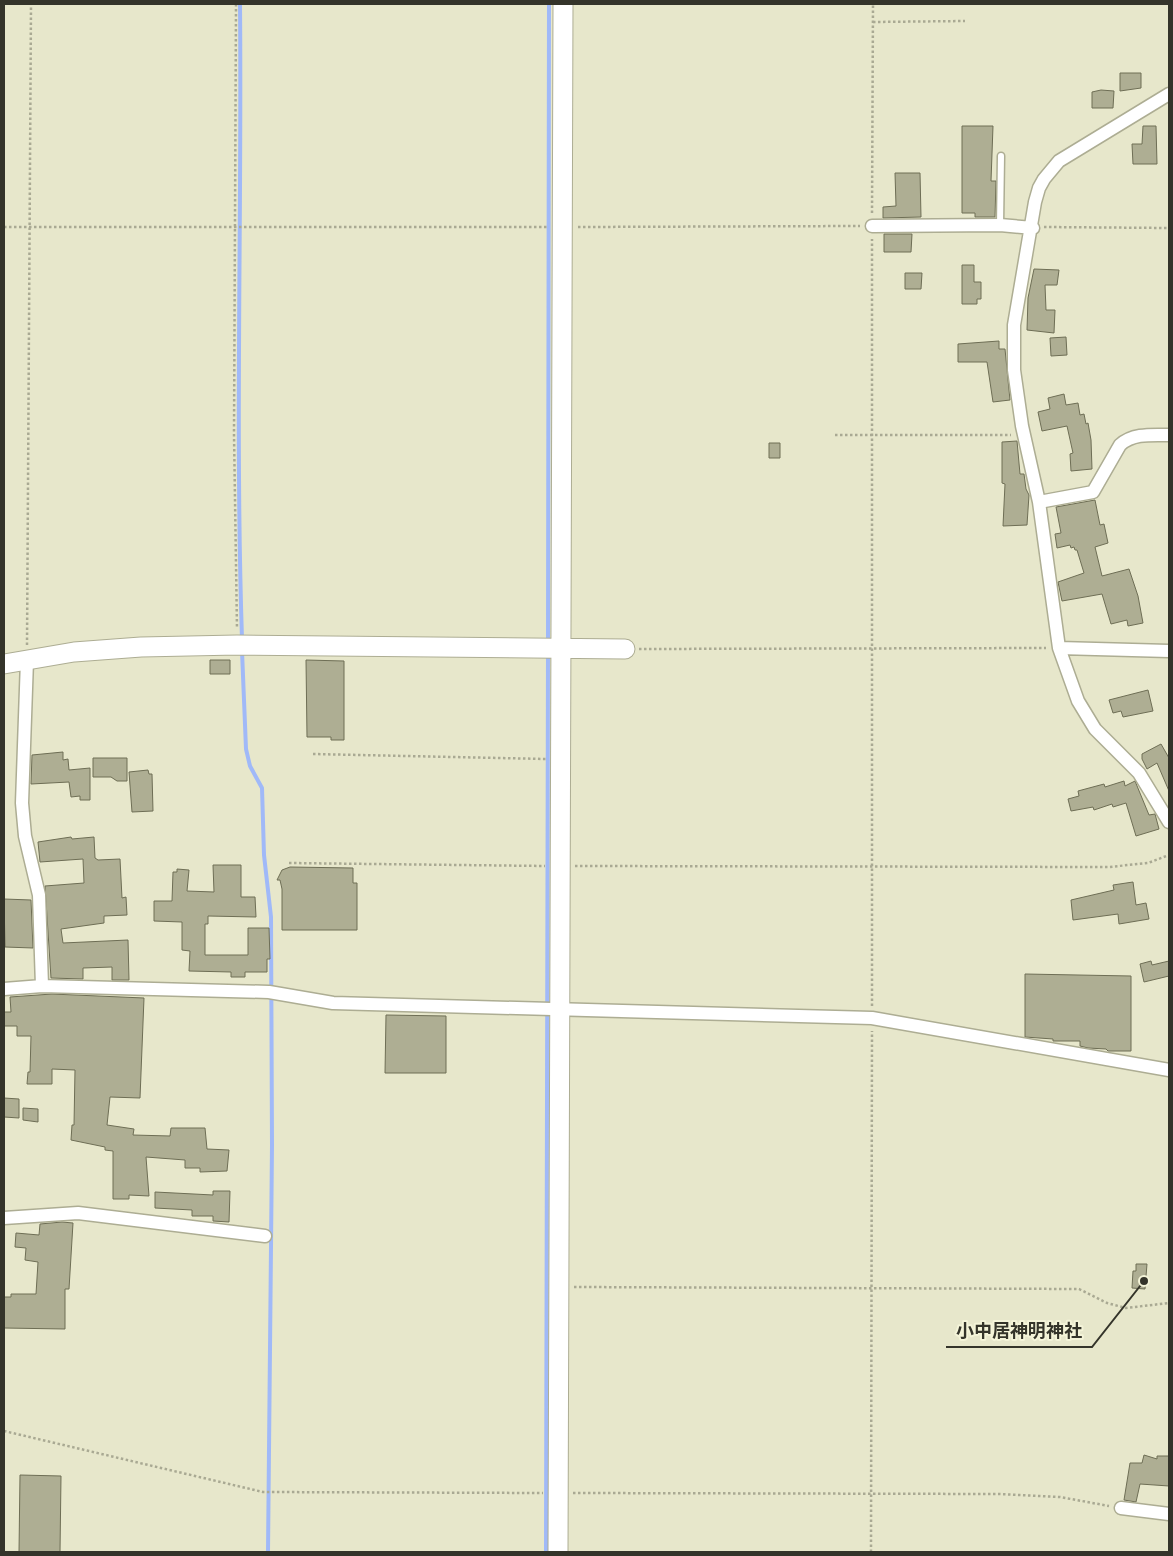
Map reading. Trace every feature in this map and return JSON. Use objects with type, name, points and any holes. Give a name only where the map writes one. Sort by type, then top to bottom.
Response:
[{"type":"street","points":[[558,1552],[563,4]]},
{"type":"street","points":[[1169,94],[1059,161],[1050,171],[1039,188],[1014,325],[1014,370],[1024,435],[1039,502],[1059,648],[1078,702],[1095,729],[1139,773],[1169,822]]},
{"type":"street","points":[[872,226],[1000,225],[1032,228]]},
{"type":"street","points":[[1039,502],[1093,492],[1120,445],[1126,440],[1145,435],[1169,435]]},
{"type":"street","points":[[4,664],[109,648],[237,645],[625,649]]},
{"type":"street","points":[[1059,648],[1169,651]]},
{"type":"street","points":[[26,660],[22,803],[25,836],[39,895],[42,986]]},
{"type":"street","points":[[4,989],[42,986],[269,992],[332,1003],[872,1018],[1169,1070]]},
{"type":"street","points":[[4,1218],[78,1213],[266,1236]]},
{"type":"street","points":[[1122,1508],[1169,1514]]},
{"type":"lane","points":[[1000,225],[1001,156]]},
{"type":"path","points":[[26,660],[31,4]]},
{"type":"path","points":[[236,4],[234,434],[237,645]]},
{"type":"path","points":[[871,1552],[873,4]]},
{"type":"path","points":[[873,22],[965,21]]},
{"type":"path","points":[[4,227],[872,226]]},
{"type":"path","points":[[1032,228],[1169,228]]},
{"type":"path","points":[[835,435],[1024,435]]},
{"type":"path","points":[[625,649],[1059,648]]},
{"type":"path","points":[[313,754],[560,759]]},
{"type":"path","points":[[289,863],[1109,868],[1148,863],[1169,855]]},
{"type":"path","points":[[558,1287],[1079,1289],[1107,1303],[1126,1308],[1169,1303]]},
{"type":"building","points":[[1120,73],[1141,73],[1141,88],[1120,91]]},
{"type":"building","points":[[1101,90],[1114,91],[1113,108],[1092,108],[1092,92]]},
{"type":"building","points":[[962,126],[993,126],[991,181],[996,181],[995,217],[975,217],[975,213],[962,213]]},
{"type":"building","points":[[1143,126],[1156,126],[1157,164],[1133,164],[1132,144],[1142,144]]},
{"type":"building","points":[[895,173],[920,173],[921,217],[883,218],[883,207],[896,206]]},
{"type":"building","points":[[884,234],[912,234],[911,252],[884,252]]},
{"type":"building","points":[[962,265],[974,265],[974,282],[981,282],[981,299],[977,299],[977,304],[962,304]]},
{"type":"building","points":[[1034,269],[1059,270],[1057,285],[1045,285],[1046,310],[1055,310],[1054,333],[1027,330],[1028,298]]},
{"type":"building","points":[[905,273],[922,273],[921,289],[905,289]]},
{"type":"building","points":[[1066,337],[1067,355],[1051,356],[1050,338]]},
{"type":"building","points":[[999,341],[999,349],[1005,349],[1010,400],[993,402],[987,362],[958,362],[958,344]]},
{"type":"building","points":[[1064,394],[1066,405],[1078,403],[1080,415],[1084,414],[1086,424],[1088,423],[1091,440],[1092,469],[1071,471],[1070,454],[1073,453],[1067,426],[1042,431],[1038,412],[1050,409],[1048,398]]},
{"type":"building","points":[[1017,441],[1020,474],[1024,474],[1026,489],[1029,495],[1027,525],[1003,526],[1005,484],[1002,483],[1002,442]]},
{"type":"building","points":[[769,443],[780,443],[780,458],[769,458]]},
{"type":"building","points":[[1095,500],[1100,525],[1104,524],[1108,543],[1095,547],[1102,576],[1129,569],[1138,596],[1143,623],[1128,626],[1127,620],[1111,624],[1102,594],[1062,601],[1058,582],[1084,573],[1077,550],[1074,547],[1071,548],[1070,545],[1057,548],[1055,534],[1061,533],[1056,507]]},
{"type":"building","points":[[210,660],[230,660],[230,674],[210,674]]},
{"type":"building","points":[[306,660],[344,661],[344,740],[331,740],[331,737],[307,737]]},
{"type":"building","points":[[1148,690],[1153,711],[1123,717],[1121,711],[1113,713],[1109,700]]},
{"type":"building","points":[[1161,744],[1169,758],[1169,791],[1157,763],[1147,769],[1142,759],[1142,754]]},
{"type":"building","points":[[63,752],[63,760],[68,759],[69,770],[90,768],[90,800],[80,800],[80,796],[71,797],[69,782],[31,784],[32,755]]},
{"type":"building","points":[[93,758],[127,758],[127,781],[117,781],[111,777],[93,777]]},
{"type":"building","points":[[148,770],[149,774],[152,774],[153,811],[132,812],[129,772]]},
{"type":"building","points":[[1124,781],[1125,786],[1135,781],[1149,815],[1155,814],[1159,829],[1136,836],[1126,803],[1113,807],[1112,804],[1094,810],[1093,807],[1071,811],[1068,799],[1079,796],[1078,791],[1104,784],[1105,787]]},
{"type":"building","points":[[71,837],[72,839],[94,837],[95,858],[98,860],[120,859],[122,898],[126,897],[127,915],[104,916],[104,923],[61,929],[63,943],[128,940],[129,980],[112,980],[112,967],[83,968],[83,979],[51,978],[45,886],[84,883],[83,859],[40,862],[38,842]]},
{"type":"building","points":[[213,865],[241,865],[241,897],[255,897],[256,917],[208,916],[208,924],[205,924],[205,955],[248,955],[248,928],[269,928],[270,959],[267,959],[267,972],[245,972],[245,977],[231,977],[231,972],[189,971],[190,951],[182,950],[182,922],[154,921],[154,901],[172,901],[173,872],[177,872],[177,869],[189,870],[187,891],[214,892]]},
{"type":"building","points":[[290,867],[353,868],[353,883],[357,883],[357,930],[282,930],[282,889],[280,880],[277,880],[282,870]]},
{"type":"building","points":[[1133,882],[1136,905],[1146,903],[1149,919],[1119,924],[1118,914],[1073,920],[1071,900],[1114,890],[1113,885]]},
{"type":"building","points":[[4,899],[31,900],[33,948],[5,947]]},
{"type":"building","points":[[1151,961],[1152,965],[1169,961],[1169,976],[1144,982],[1140,964]]},
{"type":"building","points":[[1025,974],[1131,976],[1131,1051],[1108,1051],[1106,1049],[1088,1048],[1080,1046],[1080,1041],[1053,1041],[1053,1039],[1025,1037]]},
{"type":"building","points":[[52,994],[144,998],[140,1098],[110,1097],[107,1125],[134,1129],[133,1135],[170,1136],[171,1128],[205,1128],[207,1149],[229,1150],[227,1171],[200,1172],[200,1168],[185,1168],[185,1160],[146,1157],[149,1196],[129,1195],[129,1199],[113,1199],[113,1151],[105,1150],[105,1147],[71,1140],[72,1125],[74,1125],[75,1070],[52,1069],[52,1084],[27,1084],[28,1072],[30,1072],[31,1036],[17,1036],[17,1026],[4,1026],[4,1012],[11,1012],[10,997]]},
{"type":"building","points":[[386,1015],[446,1016],[446,1073],[385,1073]]},
{"type":"building","points":[[4,1098],[19,1099],[19,1118],[4,1117]]},
{"type":"building","points":[[23,1108],[38,1109],[38,1122],[23,1120]]},
{"type":"building","points":[[213,1191],[230,1191],[229,1222],[213,1221],[213,1216],[192,1216],[192,1210],[155,1208],[155,1192],[213,1195]]},
{"type":"building","points":[[73,1223],[69,1289],[65,1289],[65,1329],[4,1328],[4,1297],[11,1297],[11,1294],[36,1294],[38,1262],[25,1260],[26,1248],[15,1247],[16,1233],[39,1235],[40,1224]]},
{"type":"building","points":[[1136,1264],[1147,1264],[1145,1289],[1132,1288],[1133,1271],[1136,1271]]},
{"type":"building","points":[[1144,1455],[1157,1459],[1157,1456],[1169,1456],[1169,1486],[1140,1484],[1136,1502],[1124,1500],[1130,1463],[1142,1463]]},
{"type":"building","points":[[20,1475],[61,1476],[60,1552],[19,1552]]},
{"type":"waterway","points":[[240,4],[239,480],[242,639]]},
{"type":"waterway","points":[[548,644],[549,4]]},
{"type":"waterway","points":[[242,651],[246,749],[250,766],[262,788],[264,855],[271,917],[272,1145],[268,1552]]},
{"type":"waterway","points":[[546,1552],[548,653]]},
{"type":"place","name":"小中居神明神社","points":[[1144,1281]]}]
